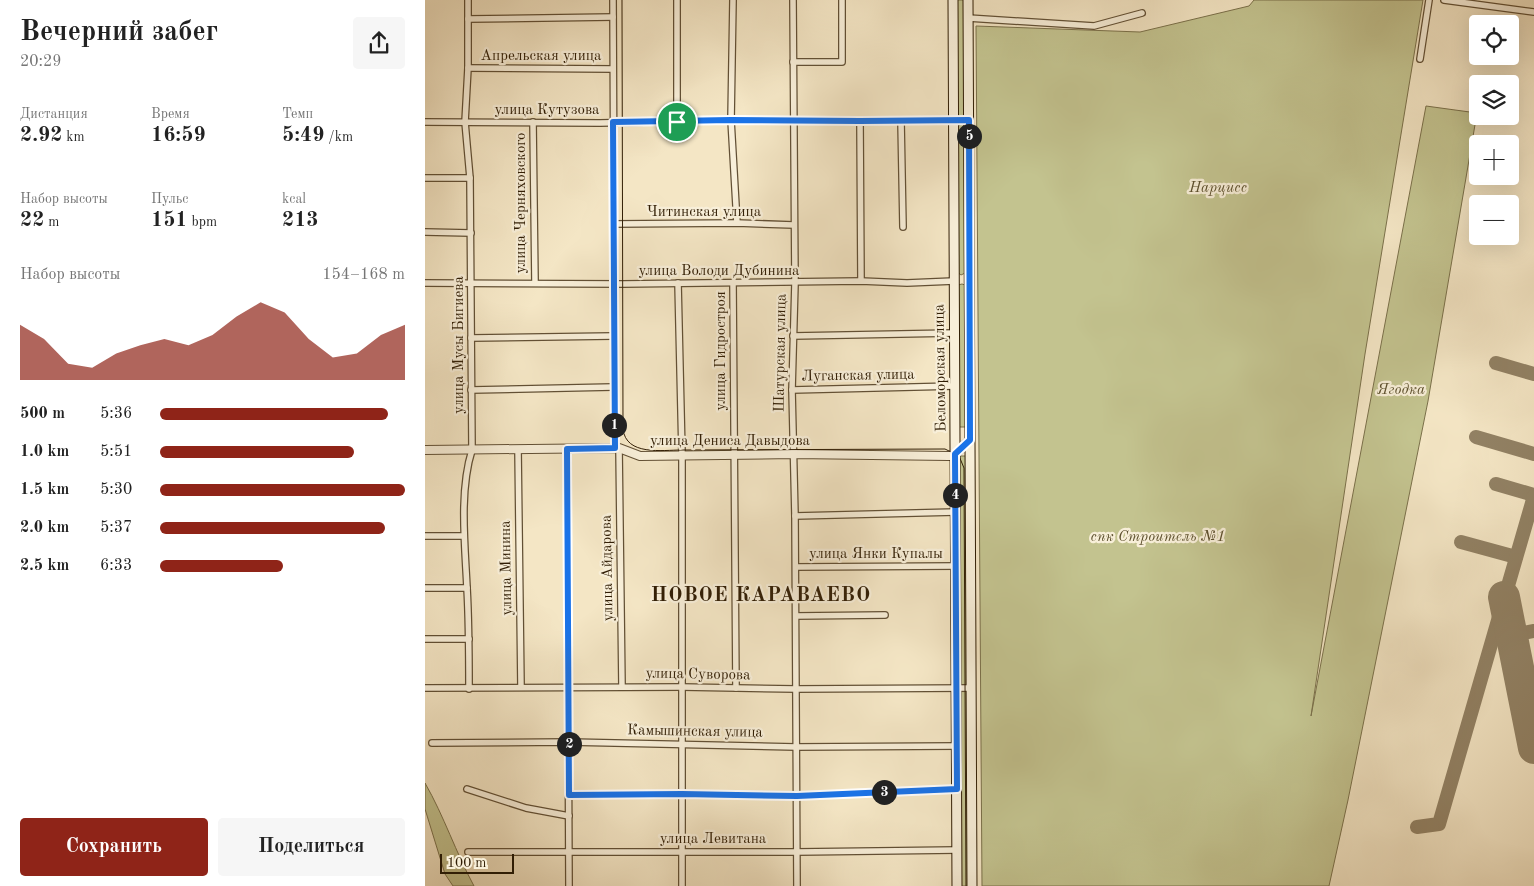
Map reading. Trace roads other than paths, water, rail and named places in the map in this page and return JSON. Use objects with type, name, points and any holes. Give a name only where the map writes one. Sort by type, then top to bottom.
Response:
[{"type":"main road","name":"Беломорская улица","points":[[953,0],[957,886]]},
{"type":"main road","name":"Беломорская улица","points":[[968,0],[972,886]]},
{"type":"main road","points":[[954,281],[969,280]]},
{"type":"street","name":"улица Мусы Бигиева","points":[[467,0],[468,68],[465,122],[470,178],[472,450],[466,467],[465,536],[469,689]]},
{"type":"street","name":"улица Айдарова","points":[[613,0],[613,387],[617,448],[622,687]]},
{"type":"street","points":[[677,0],[677,122]]},
{"type":"street","points":[[733,0],[731,120],[737,223]]},
{"type":"street","name":"Шатурская улица","points":[[793,0],[795,283],[792,390],[796,567],[797,886]]},
{"type":"street","points":[[793,62],[842,62],[842,0]]},
{"type":"street","points":[[1420,59],[1429,0]]},
{"type":"street","points":[[1444,0],[1534,12]]},
{"type":"street","points":[[968,18],[1093,26],[1142,13]]},
{"type":"street","points":[[468,19],[613,17]]},
{"type":"street","name":"Апрельская улица","points":[[468,68],[613,69]]},
{"type":"street","name":"улица Кутузова","points":[[425,122],[969,120]]},
{"type":"street","points":[[860,121],[861,281]]},
{"type":"street","points":[[901,121],[903,227]]},
{"type":"street","name":"улица Черняховского","points":[[533,122],[535,284]]},
{"type":"street","points":[[425,178],[470,178]]},
{"type":"street","name":"Читинская улица","points":[[613,224],[737,223],[794,225]]},
{"type":"street","points":[[425,232],[471,233]]},
{"type":"street","name":"улица Володи Дубинина","points":[[425,283],[678,284],[954,281]]},
{"type":"street","name":"улица Гидростроя","points":[[733,283],[736,688]]},
{"type":"street","points":[[678,284],[682,454],[682,886]]},
{"type":"street","points":[[793,336],[954,333]]},
{"type":"street","points":[[471,338],[613,336]]},
{"type":"street","name":"Луганская улица","points":[[792,390],[955,386]]},
{"type":"street","points":[[471,390],[613,387]]},
{"type":"street","points":[[955,454],[970,440]]},
{"type":"street","name":"улица Дениса Давыдова","points":[[425,450],[617,448],[640,456],[794,454],[949,456],[955,454]]},
{"type":"street","name":"улица Минина","points":[[518,449],[521,687]]},
{"type":"street","points":[[567,449],[569,886]]},
{"type":"street","points":[[795,516],[955,512]]},
{"type":"street","points":[[425,536],[465,536]]},
{"type":"street","name":"улица Янки Купалы","points":[[796,567],[956,566]]},
{"type":"street","points":[[425,588],[467,588]]},
{"type":"street","points":[[796,616],[885,615]]},
{"type":"street","points":[[425,639],[469,639]]},
{"type":"street","name":"улица Суворова","points":[[425,688],[971,688]]},
{"type":"street","name":"Камышинская улица","points":[[432,743],[569,742],[796,747],[956,746]]},
{"type":"street","points":[[467,788],[526,808],[569,816]]},
{"type":"street","points":[[569,795],[797,796],[957,789]]},
{"type":"street","name":"улица Левитана","points":[[469,852],[957,850]]},
{"type":"tram line","points":[[622,0],[623,429],[626,438],[631,444],[646,450],[945,449],[959,456],[964,468],[966,886]]},
{"type":"district","name":"НОВОЕ КАРАВАЕВО","points":[[761,596]]},
{"type":"park label","name":"Нарцисс","points":[[1218,188]]},
{"type":"park label","name":"Ягодка","points":[[1401,390]]},
{"type":"park label","name":"спк Строитель №1","points":[[1158,537]]}]
